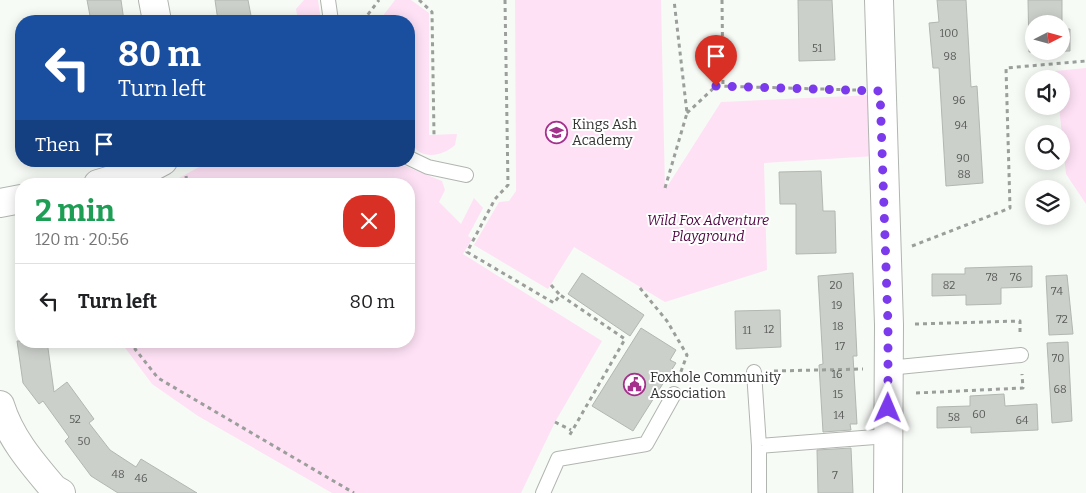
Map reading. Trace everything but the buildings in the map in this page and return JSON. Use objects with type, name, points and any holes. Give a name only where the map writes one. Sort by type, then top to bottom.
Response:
[{"type":"street","points":[[153,0],[156,15]]},
{"type":"street","points":[[879,0],[886,256],[888,493]]},
{"type":"street","points":[[118,178],[152,167]]},
{"type":"street","points":[[0,203],[15,200]]},
{"type":"street","points":[[0,405],[4,418],[21,449],[54,489],[62,493]]},
{"type":"lane","points":[[328,0],[330,15]]},
{"type":"lane","points":[[415,161],[428,167],[466,175]]},
{"type":"lane","points":[[888,368],[1021,356]]},
{"type":"lane","points":[[754,372],[759,446],[759,493]]},
{"type":"lane","points":[[542,493],[558,459],[646,444],[674,394]]},
{"type":"lane","points":[[759,446],[888,436]]},
{"type":"path","points":[[368,15],[379,0]]},
{"type":"path","points":[[419,0],[432,12],[434,135]]},
{"type":"path","points":[[506,0],[508,185],[495,199],[467,252],[554,303],[560,295]]},
{"type":"path","points":[[665,188],[687,112],[674,0]]},
{"type":"path","points":[[722,0],[723,86]]},
{"type":"path","points":[[886,256],[1010,208],[1006,68],[1086,61]]},
{"type":"path","points":[[687,112],[716,86],[880,91]]},
{"type":"path","points":[[551,285],[560,295],[625,339],[571,430],[558,459]]},
{"type":"path","points":[[640,288],[667,321],[687,355],[674,394]]},
{"type":"path","points":[[136,348],[158,378],[354,493]]},
{"type":"path","points":[[754,372],[888,368]]},
{"type":"path","points":[[555,422],[571,430]]},
{"type":"green space","points":[[304,0],[318,0],[320,15],[297,15],[296,9]]},
{"type":"green space","points":[[395,0],[411,0],[429,13],[429,135],[457,134],[455,145],[449,150],[429,155],[415,148],[415,15],[384,15]]},
{"type":"green space","name":"Wild Fox Adventure Playground","points":[[515,0],[661,0],[665,190],[721,102],[873,95],[875,156],[764,163],[767,270],[665,302],[574,247],[548,289],[474,245],[499,202],[509,201],[516,191]]},
{"type":"green space","points":[[1086,68],[1086,204],[1066,174],[1066,170],[1070,170],[1070,125],[1061,125],[1060,115],[1070,115],[1070,70],[1065,70]]},
{"type":"green space","points":[[199,167],[408,167],[442,181],[445,190],[439,202],[461,224],[474,198],[483,208],[468,236],[472,239],[463,254],[602,341],[555,422],[521,493],[332,493],[198,416],[152,384],[125,348],[415,348],[415,178],[179,178]]},
{"type":"place","name":"Kings Ash Academy","points":[[556,132]]},
{"type":"place","name":"Foxhole Community Association","points":[[634,385]]},
{"type":"route","points":[[716,86],[880,91],[888,325],[888,408]]}]
